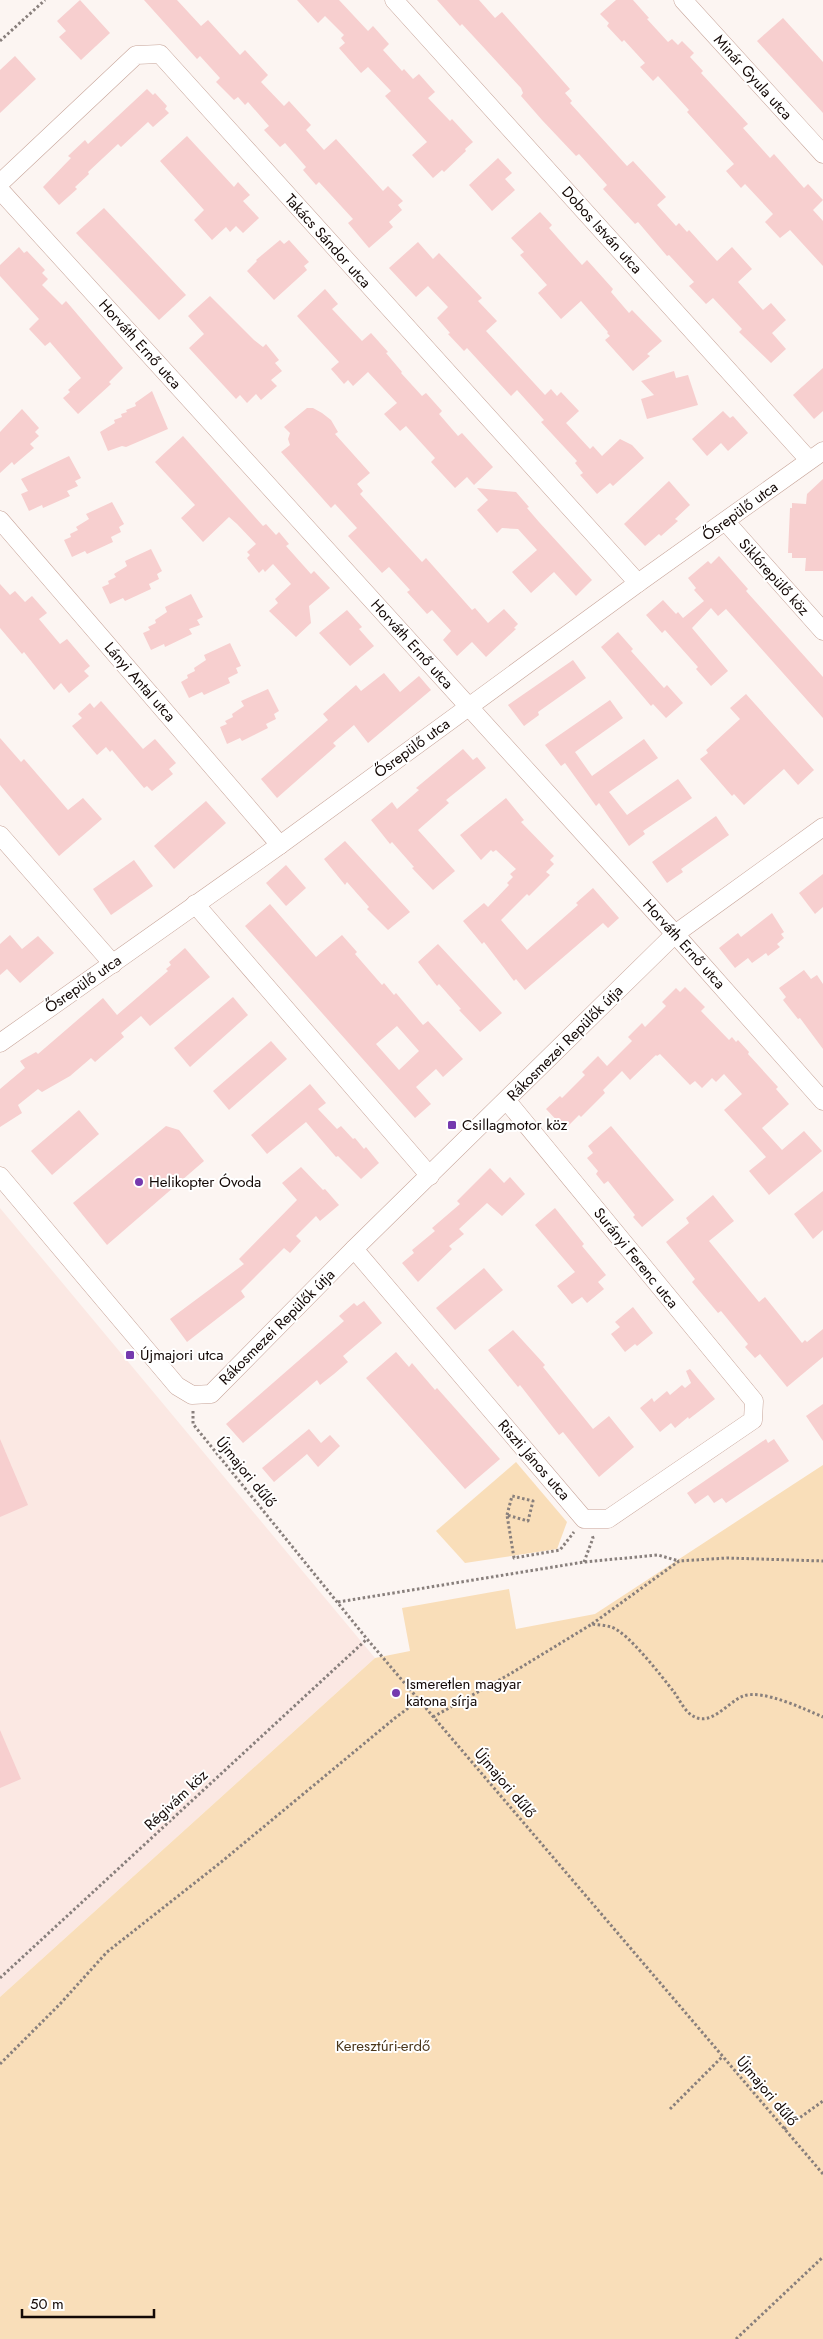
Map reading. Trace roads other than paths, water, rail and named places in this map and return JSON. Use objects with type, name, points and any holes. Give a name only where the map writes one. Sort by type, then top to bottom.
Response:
[{"type":"street","name":"Dobos István utca","points":[[394,0],[816,456]]},
{"type":"street","name":"Minár Gyula utca","points":[[683,0],[823,154]]},
{"type":"street","name":"Takács Sándor utca","points":[[0,183],[136,55],[160,54],[638,583]]},
{"type":"street","name":"Horváth Ernő utca","points":[[0,190],[675,934],[823,1100]]},
{"type":"street","name":"Ősrepülő utca","points":[[0,1043],[280,845],[638,583],[816,456]]},
{"type":"street","name":"Lányi Antal utca","points":[[0,520],[280,845]]},
{"type":"street","name":"Siklórepülő köz","points":[[726,522],[823,631]]},
{"type":"street","name":"Rákosmezei Repülők útja","points":[[0,1176],[177,1386],[192,1395],[212,1394],[354,1249],[507,1101],[675,934],[823,827]]},
{"type":"street","points":[[0,835],[112,964]]},
{"type":"street","points":[[195,904],[430,1176]]},
{"type":"street","name":"Surányi Ferenc utca","points":[[507,1101],[754,1400],[753,1420],[608,1518],[584,1519]]},
{"type":"street","name":"Riszti János utca","points":[[354,1249],[584,1519]]},
{"type":"place","name":"Csillagmotor köz","points":[[452,1125]]},
{"type":"place","name":"Helikopter Óvoda","points":[[139,1182]]},
{"type":"place","name":"Újmajori utca","points":[[130,1355]]},
{"type":"place","name":"Ismeretlen magyar katona sírja","points":[[396,1693]]},
{"type":"park label","name":"Keresztúri-erdő","points":[[383,2046]]}]
